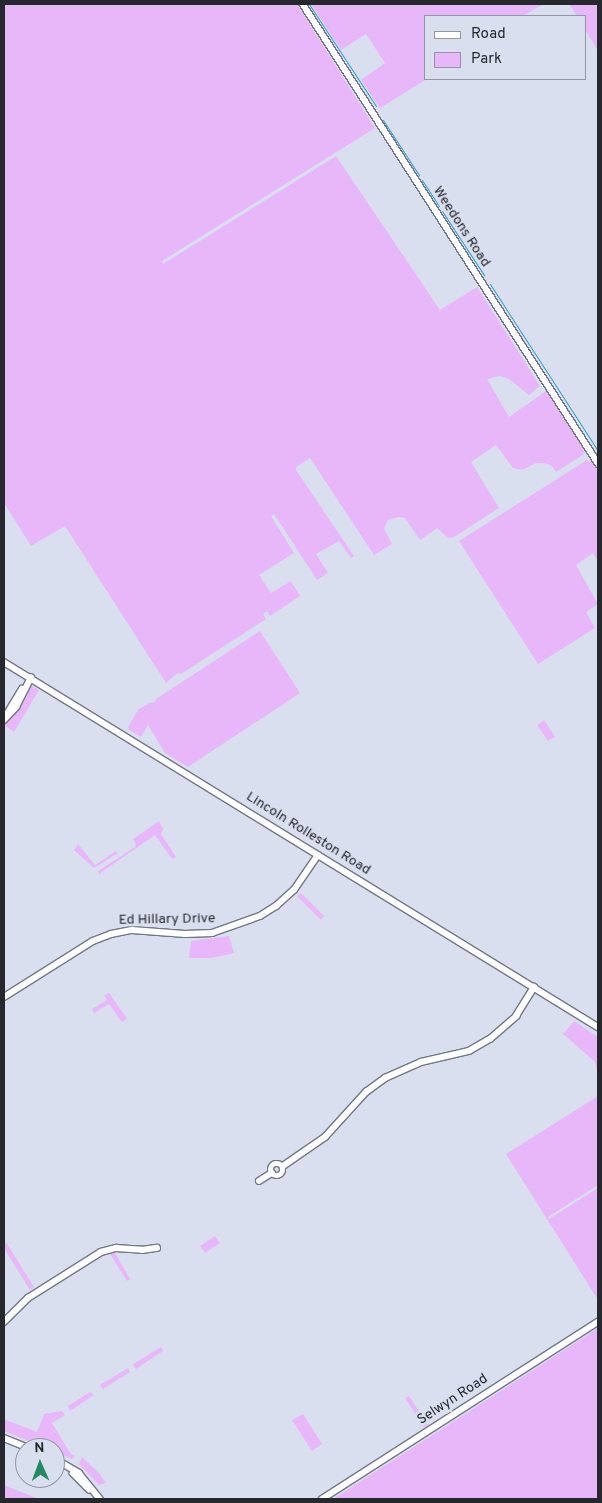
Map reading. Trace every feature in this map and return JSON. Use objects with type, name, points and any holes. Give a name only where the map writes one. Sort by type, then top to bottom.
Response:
[{"type":"street","name":"Weedons Road","points":[[303,4],[598,463]]},
{"type":"street","name":"Lincoln Rolleston Road","points":[[4,662],[598,1027]]},
{"type":"street","points":[[4,720],[30,678]]},
{"type":"street","name":"Ed Hillary Drive","points":[[4,998],[93,942],[111,934],[132,930],[185,934],[212,933],[260,916],[276,906],[294,890],[318,855]]},
{"type":"street","points":[[259,1181],[272,1173],[271,1169],[274,1164],[278,1163],[283,1166],[325,1138],[366,1092],[385,1078],[421,1062],[469,1051],[490,1040],[516,1016],[534,987]]},
{"type":"street","points":[[4,1322],[28,1298],[100,1252],[116,1248],[142,1250],[157,1248]]},
{"type":"street","name":"Selwyn Road","points":[[322,1499],[598,1322]]},
{"type":"street","points":[[65,1465],[80,1473],[100,1499]]},
{"type":"street","points":[[65,1469],[77,1476],[96,1499]]},
{"type":"green space","points":[[4,4],[297,4],[375,128],[162,261],[163,264],[336,156],[440,310],[477,287],[540,386],[529,395],[509,379],[500,376],[487,379],[509,417],[546,391],[585,450],[583,455],[556,472],[551,465],[544,463],[536,463],[522,470],[513,468],[496,445],[471,462],[499,508],[454,537],[448,538],[437,528],[420,540],[405,518],[399,517],[388,520],[384,529],[392,544],[374,555],[310,458],[296,467],[296,470],[354,556],[351,558],[339,541],[316,554],[328,573],[317,580],[274,514],[271,516],[294,553],[259,575],[271,593],[291,581],[300,596],[270,616],[267,611],[263,614],[266,619],[181,674],[178,673],[166,683],[65,526],[31,546],[4,503]]},
{"type":"green space","points":[[311,4],[543,4],[525,15],[424,15],[425,80],[380,108],[361,80],[385,63],[366,34],[341,50]]},
{"type":"green space","points":[[569,4],[598,4],[598,51],[587,33],[587,15],[576,15]]},
{"type":"green space","points":[[587,460],[593,463],[598,471],[598,562],[593,553],[576,565],[598,604],[586,612],[595,628],[538,664],[459,541]]},
{"type":"green space","points":[[260,631],[300,693],[188,767],[165,753],[148,725],[141,737],[129,730],[128,727],[138,710],[149,703],[155,702],[156,699]]},
{"type":"green space","points":[[30,685],[39,690],[14,732],[4,725]]},
{"type":"green space","points":[[544,720],[555,737],[548,741],[537,725]]},
{"type":"green space","points":[[159,821],[163,829],[161,834],[176,857],[172,859],[155,835],[99,874],[98,871],[135,847],[136,844],[133,839]]},
{"type":"green space","points":[[78,844],[95,865],[116,851],[118,853],[94,868],[74,850]]},
{"type":"green space","points":[[301,893],[324,916],[321,920],[297,896]]},
{"type":"green space","points":[[229,936],[234,953],[212,958],[189,958],[191,941]]},
{"type":"green space","points":[[109,993],[127,1019],[122,1022],[109,1004],[94,1013],[92,1009],[107,1000],[104,995]]},
{"type":"green space","points":[[574,1021],[598,1037],[598,1075],[595,1062],[563,1034]]},
{"type":"green space","points":[[598,1096],[598,1185],[548,1217],[549,1219],[598,1188],[598,1300],[506,1154]]},
{"type":"green space","points":[[215,1236],[220,1243],[205,1253],[200,1246]]},
{"type":"green space","points":[[6,1242],[34,1287],[30,1290],[4,1248]]},
{"type":"green space","points":[[115,1253],[130,1279],[127,1281],[110,1254]]},
{"type":"green space","points":[[598,1328],[598,1499],[333,1499],[462,1416]]},
{"type":"green space","points":[[161,1347],[163,1351],[136,1369],[133,1364]]},
{"type":"green space","points":[[128,1368],[130,1372],[103,1389],[100,1385]]},
{"type":"green space","points":[[90,1392],[94,1395],[70,1411],[68,1406]]},
{"type":"green space","points":[[409,1396],[428,1425],[424,1427],[405,1398]]},
{"type":"green space","points":[[62,1411],[65,1415],[52,1423],[61,1438],[21,1438],[4,1431],[4,1419],[37,1432],[44,1414]]},
{"type":"green space","points":[[303,1414],[322,1444],[312,1451],[292,1420]]},
{"type":"green space","points":[[65,1445],[70,1453],[75,1456],[72,1459],[65,1456]]},
{"type":"green space","points":[[82,1457],[99,1473],[106,1483],[99,1485],[79,1464]]},
{"type":"green space","points":[[4,1485],[39,1499],[4,1499]]},
{"type":"waterway","points":[[309,4],[376,106]]},
{"type":"waterway","points":[[383,120],[419,175]]},
{"type":"waterway","points":[[422,180],[439,206]]},
{"type":"waterway","points":[[442,211],[484,275]]},
{"type":"waterway","points":[[490,284],[598,451]]}]
